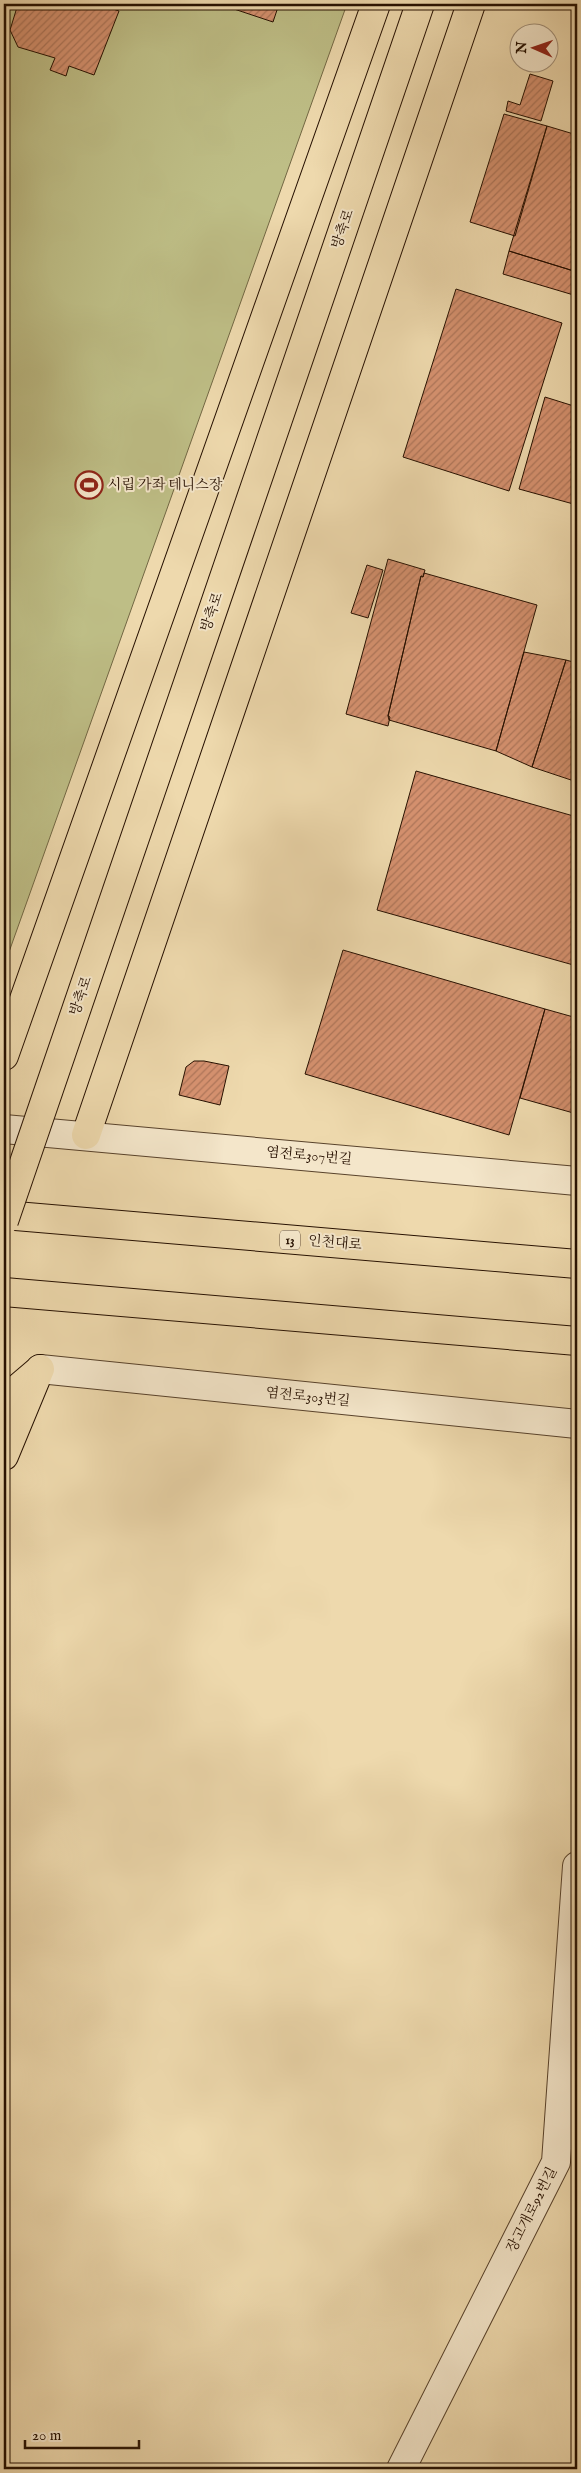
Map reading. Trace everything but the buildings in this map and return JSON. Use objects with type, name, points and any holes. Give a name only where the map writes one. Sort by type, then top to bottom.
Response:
[{"type":"main road","points":[[4,1056],[376,4]]},
{"type":"main road","name":"방축로","points":[[4,1221],[420,4]]},
{"type":"main road","points":[[86,1135],[472,4]]},
{"type":"main road","name":"인천대로","points":[[4,1215],[577,1264]]},
{"type":"main road","points":[[4,1292],[577,1341]]},
{"type":"main road","points":[[4,1400],[40,1369]]},
{"type":"main road","points":[[4,1456],[40,1369]]},
{"type":"street","name":"염전로307번길","points":[[4,1129],[577,1181]]},
{"type":"street","name":"염전로303번길","points":[[40,1369],[577,1424]]},
{"type":"street","name":"장고개로92번길","points":[[400,2469],[567,2163],[577,1866]]},
{"type":"green space","name":"시립 가좌 테니스장","points":[[4,4],[347,4],[4,966]]},
{"type":"place","name":"시립 가좌 테니스장","points":[[89,485]]}]
